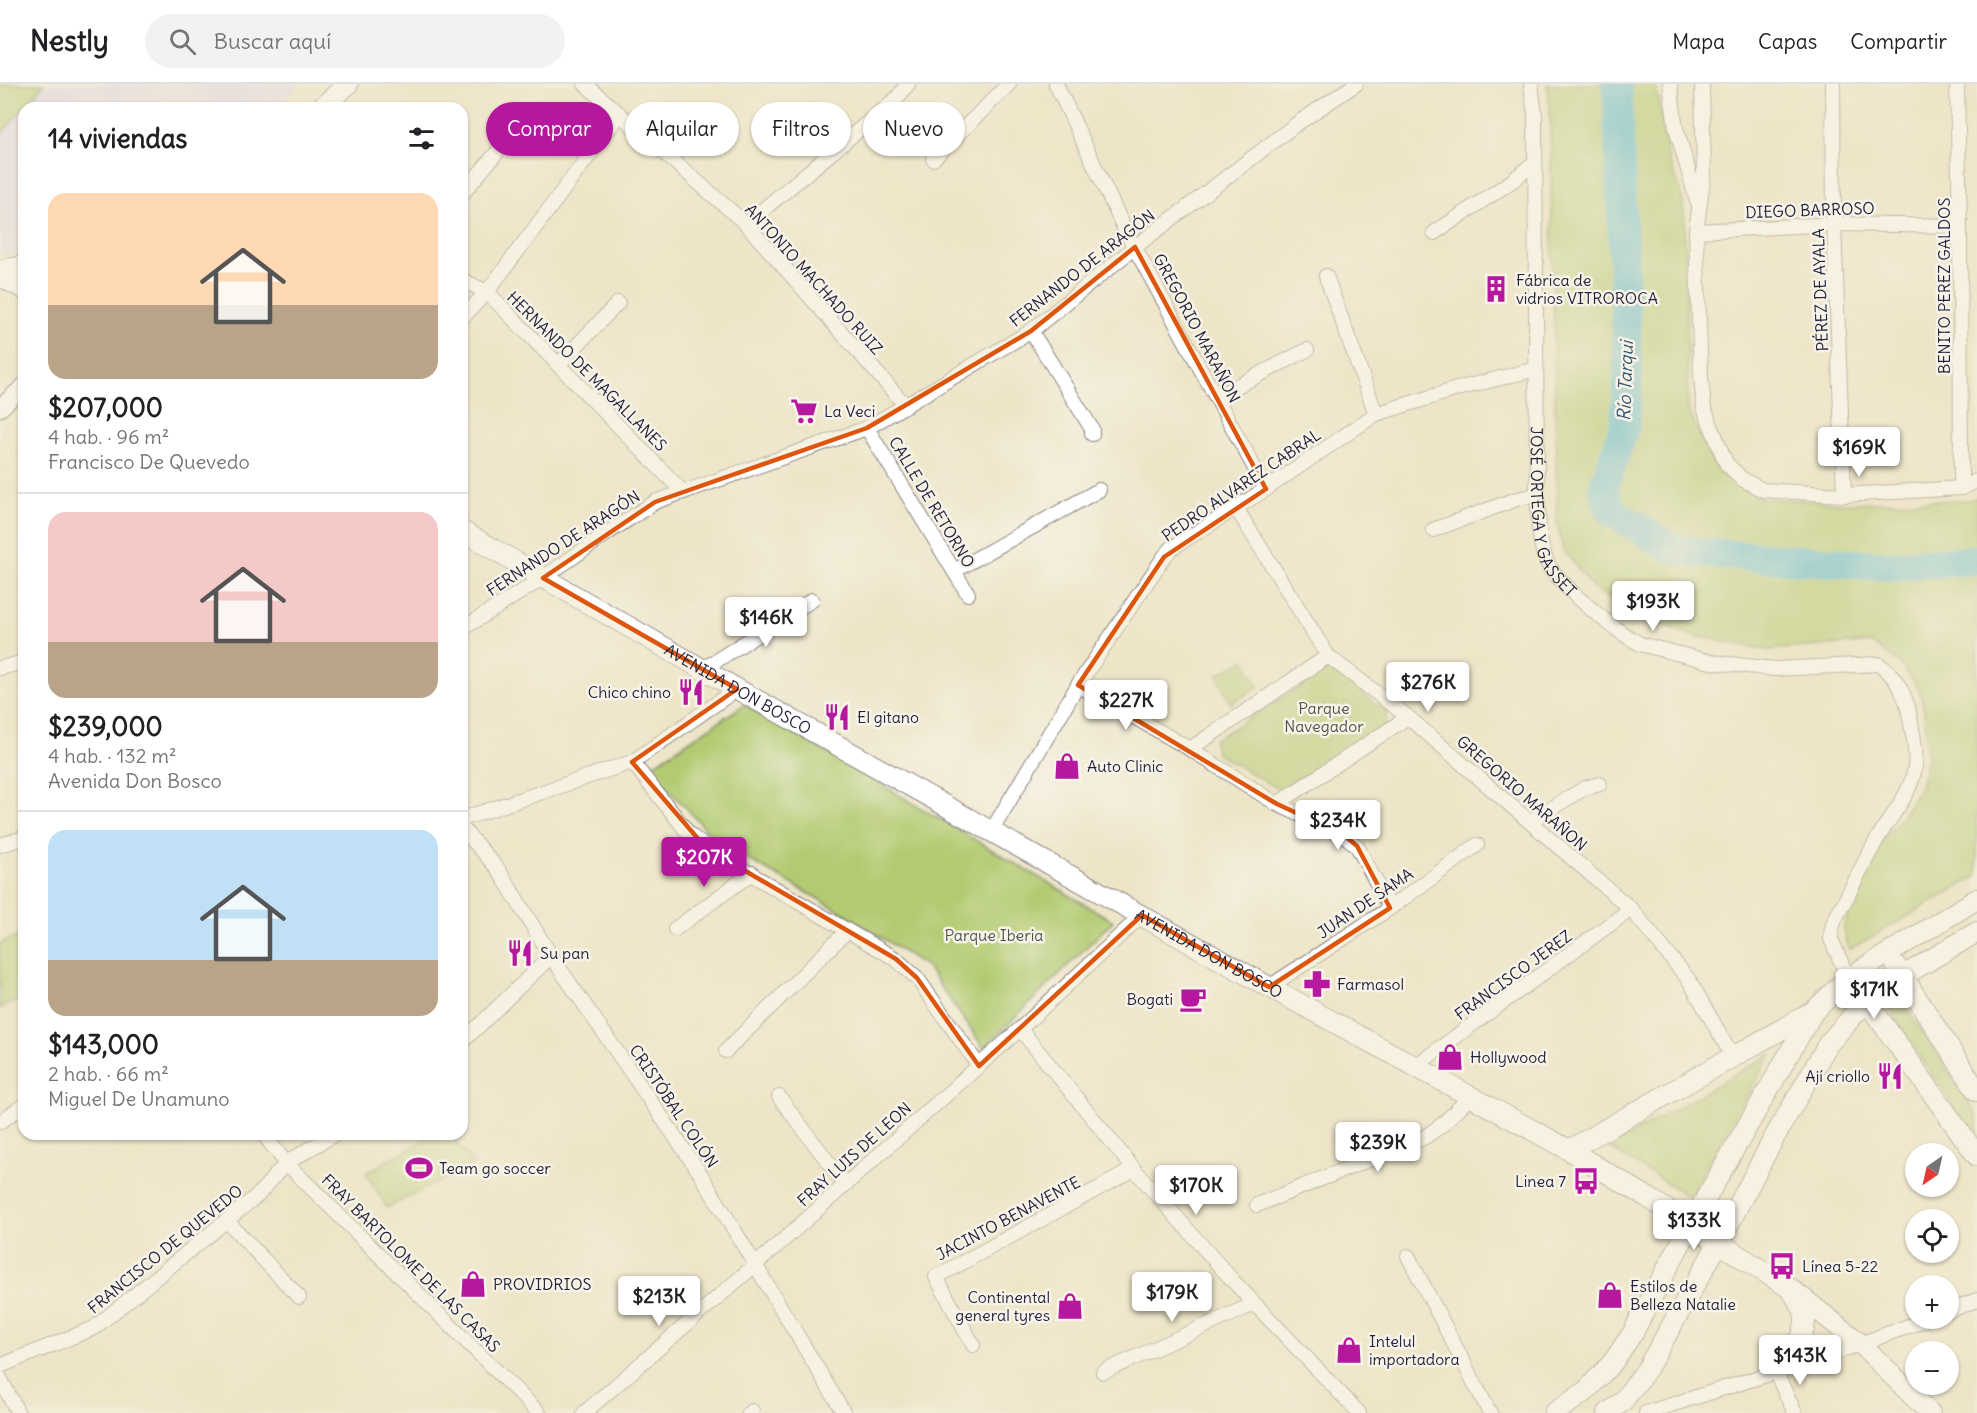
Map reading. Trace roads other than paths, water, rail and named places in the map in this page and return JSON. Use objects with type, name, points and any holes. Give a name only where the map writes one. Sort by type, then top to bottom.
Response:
[{"type":"main road","points":[[328,102],[348,84]]},
{"type":"main road","points":[[0,270],[18,267]]},
{"type":"main road","points":[[0,276],[18,286]]},
{"type":"main road","name":"AVENIDA DON BOSCO","points":[[468,534],[1269,987],[1569,1150],[1791,1289],[1862,1345],[1930,1413]]},
{"type":"main road","points":[[1569,1150],[1813,1012],[1848,978],[1977,899]]},
{"type":"main road","points":[[1608,1413],[1623,1401],[1647,1369],[1828,1044],[1867,1000],[1977,932]]},
{"type":"main road","points":[[1888,954],[1977,1091]]},
{"type":"main road","name":"JOSÉ ORTEGA Y GASSET","points":[[1848,978],[1867,1000],[1977,1156]]},
{"type":"main road","points":[[1554,1413],[1585,1392],[1613,1362],[1632,1334],[1690,1226],[1813,1012]]},
{"type":"main road","points":[[1775,1371],[1798,1345],[1804,1329],[1804,1311],[1791,1289]]},
{"type":"street","name":"ANTONIO MACHADO RUIZ","points":[[585,84],[746,225],[906,406]]},
{"type":"street","points":[[746,225],[897,98],[908,84]]},
{"type":"street","points":[[933,159],[1009,84]]},
{"type":"street","name":"GREGORIO MARAÑON","points":[[1056,84],[1124,228],[1266,489]]},
{"type":"street","name":"FERNANDO DE ARAGÓN","points":[[468,624],[543,578],[609,531],[655,502],[867,428],[1031,331],[1295,124],[1356,84]]},
{"type":"street","name":"JOSÉ ORTEGA Y GASSET","points":[[1531,84],[1535,115],[1537,495],[1540,542],[1547,562],[1557,578],[1630,639],[1640,644],[1711,662],[1775,669],[1878,664],[1888,671],[1905,697],[1915,743],[1915,766],[1910,786],[1878,838],[1833,926],[1831,939],[1848,978]]},
{"type":"street","points":[[1670,84],[1676,128],[1699,210]]},
{"type":"street","points":[[1702,84],[1704,173],[1696,231],[1701,378],[1704,408],[1726,463],[1742,479],[1763,490],[1844,495],[1961,488],[1977,481]]},
{"type":"street","name":"PÉREZ DE AYALA","points":[[1833,84],[1834,224],[1844,495]]},
{"type":"street","name":"BENITO PEREZ GALDOS","points":[[1957,84],[1961,488]]},
{"type":"street","points":[[468,312],[487,292],[620,114]]},
{"type":"street","points":[[468,187],[494,156]]},
{"type":"street","points":[[1434,233],[1512,181],[1535,162]]},
{"type":"street","name":"DIEGO BARROSO","points":[[1696,231],[1834,224],[1960,226]]},
{"type":"street","points":[[1326,276],[1376,414]]},
{"type":"street","name":"HERNANDO DE MAGALLANES","points":[[468,283],[487,292],[683,492]]},
{"type":"street","points":[[558,365],[618,303]]},
{"type":"street","points":[[1031,331],[1092,429],[1092,434]]},
{"type":"street","points":[[1216,397],[1307,350]]},
{"type":"street","name":"PEDRO ALVAREZ CABRAL","points":[[992,830],[1078,686],[1172,548],[1266,489],[1376,414],[1457,389],[1536,369]]},
{"type":"street","points":[[0,408],[18,392]]},
{"type":"street","name":"CALLE DE RETORNO","points":[[867,428],[968,594]]},
{"type":"street","points":[[954,571],[1099,490]]},
{"type":"street","points":[[1433,530],[1517,499],[1537,495]]},
{"type":"street","name":"GREGORIO MARAÑON","points":[[1236,508],[1328,656],[1408,717],[1631,909],[1689,980],[1733,1057]]},
{"type":"street","points":[[703,669],[812,600]]},
{"type":"street","points":[[1190,749],[1328,656]]},
{"type":"street","points":[[0,668],[18,664]]},
{"type":"street","points":[[1078,686],[1190,749],[1277,804],[1344,835],[1357,846],[1390,908]]},
{"type":"street","points":[[468,817],[632,762],[737,688]]},
{"type":"street","points":[[1277,804],[1408,717]]},
{"type":"street","points":[[632,762],[689,834],[706,848],[896,959],[917,978],[979,1065]]},
{"type":"street","points":[[1530,821],[1585,788],[1600,784]]},
{"type":"street","name":"CRISTÓBAL COLÓN","points":[[468,835],[498,869],[551,956],[700,1173],[844,1413]]},
{"type":"street","points":[[0,845],[18,840]]},
{"type":"street","name":"JUAN DE SAMA","points":[[1269,987],[1390,908],[1477,845]]},
{"type":"street","points":[[675,929],[752,873]]},
{"type":"street","name":"FRANCISCO JEREZ","points":[[1414,1067],[1631,909]]},
{"type":"street","name":"FRAY LUIS DE LEON","points":[[584,1413],[756,1264],[1020,1029],[1142,915]]},
{"type":"street","points":[[726,1051],[847,931]]},
{"type":"street","points":[[468,1036],[551,956]]},
{"type":"street","points":[[1020,1029],[1134,1169],[1254,1304],[1359,1413]]},
{"type":"street","points":[[779,1097],[846,1184]]},
{"type":"street","points":[[1257,1205],[1425,1137],[1443,1124],[1470,1097]]},
{"type":"street","points":[[0,1122],[18,1109]]},
{"type":"street","name":"FRAY BARTOLOME DE LAS CASAS","points":[[268,1140],[286,1163],[539,1413]]},
{"type":"street","name":"FRANCISCO DE QUEVEDO","points":[[0,1366],[94,1328],[258,1195],[286,1163],[325,1140]]},
{"type":"street","name":"JACINTO BENAVENTE","points":[[973,1345],[936,1276],[1134,1169]]},
{"type":"street","points":[[227,1221],[299,1297]]},
{"type":"street","points":[[1408,1256],[1490,1413]]},
{"type":"street","points":[[1959,1307],[1977,1300]]},
{"type":"street","points":[[1103,1372],[1254,1304]]},
{"type":"street","points":[[1648,1413],[1830,1353],[1862,1345],[1905,1328]]},
{"type":"street","points":[[1775,1371],[1795,1413]]},
{"type":"street","points":[[0,1378],[18,1413]]},
{"type":"waterway","name":"Río Tarqui","points":[[1617,84],[1628,377],[1625,425],[1603,489],[1612,512],[1677,551],[1887,566],[1977,560]]},
{"type":"place","name":"Fábrica de vidrios VITROROCA","points":[[1496,289]]},
{"type":"place","name":"La Veci","points":[[804,411]]},
{"type":"place","name":"Chico chino","points":[[691,692]]},
{"type":"place","name":"El gitano","points":[[837,717]]},
{"type":"place","name":"Auto Clinic","points":[[1067,766]]},
{"type":"place","name":"Su pan","points":[[520,953]]},
{"type":"place","name":"Farmasol","points":[[1317,984]]},
{"type":"place","name":"Bogati","points":[[1193,999]]},
{"type":"place","name":"Hollywood","points":[[1450,1057]]},
{"type":"place","name":"Ají criollo","points":[[1890,1076]]},
{"type":"place","name":"Team go soccer","points":[[419,1168]]},
{"type":"place","name":"Linea 7","points":[[1586,1181]]},
{"type":"place","name":"Línea 5-22","points":[[1782,1266]]},
{"type":"place","name":"PROVIDRIOS","points":[[473,1284]]},
{"type":"place","name":"Estilos de Belleza Natalie","points":[[1610,1295]]},
{"type":"place","name":"Continental general tyres","points":[[1070,1306]]},
{"type":"place","name":"Intelul importadora","points":[[1349,1350]]},
{"type":"park label","name":"Parque Navegador","points":[[1324,717]]},
{"type":"park label","name":"Parque Iberia","points":[[994,935]]}]
